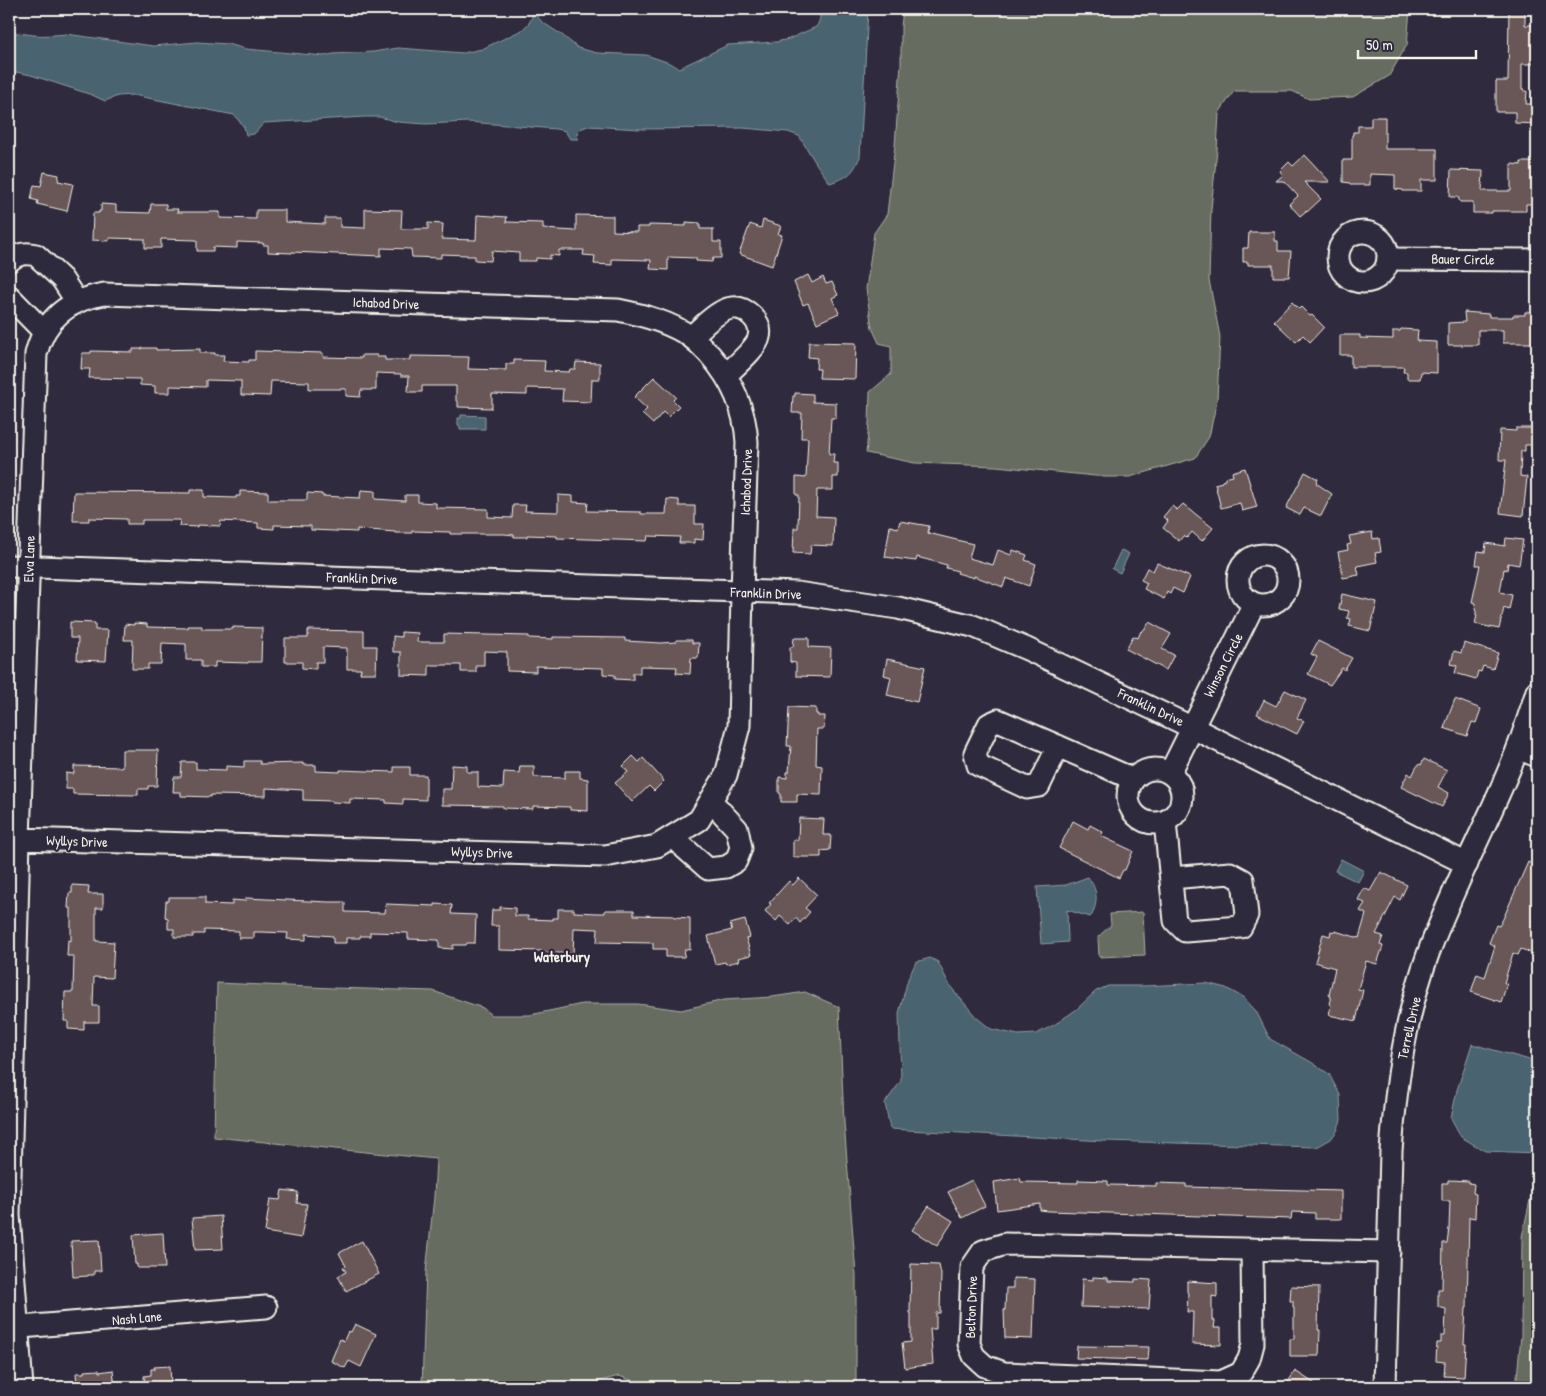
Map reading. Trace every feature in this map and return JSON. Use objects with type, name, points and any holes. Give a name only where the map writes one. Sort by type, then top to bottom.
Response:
[{"type":"street","points":[[9,262],[21,254],[36,255],[62,279],[77,302]]},
{"type":"street","name":"Bauer Circle","points":[[1388,259],[1537,260]]},
{"type":"street","name":"Ichabod Drive","points":[[77,302],[104,294],[618,310],[656,320],[679,330],[701,346],[726,375],[741,408],[746,430],[747,452],[742,592]]},
{"type":"street","points":[[9,296],[44,332]]},
{"type":"street","name":"Elva Lane","points":[[22,1387],[13,1328],[9,1216],[20,839],[19,566],[36,354],[50,322],[59,313],[77,302]]},
{"type":"street","points":[[691,337],[726,308],[739,308],[748,312],[757,321],[759,338],[755,346],[726,375]]},
{"type":"street","name":"Franklin Drive","points":[[19,566],[797,593],[889,607],[973,626],[1027,649],[1191,727],[1467,864]]},
{"type":"street","name":"Wyllys Drive","points":[[20,839],[605,856],[657,846],[699,820],[726,775],[739,726],[742,592]]},
{"type":"street","name":"Winson Circle","points":[[1170,772],[1254,604]]},
{"type":"street","name":"Terrell Drive","points":[[1385,1387],[1392,1141],[1397,1082],[1403,1044],[1428,954],[1450,901],[1467,864],[1527,752],[1537,691]]},
{"type":"street","points":[[1058,746],[1133,779]]},
{"type":"street","points":[[1154,768],[1170,772],[1180,784],[1182,799],[1177,813],[1165,822],[1147,822],[1139,818],[1129,804],[1129,787],[1133,779],[1139,774],[1154,768]]},
{"type":"street","points":[[672,837],[708,869],[726,867],[736,861],[741,848],[737,829],[711,801]]},
{"type":"street","points":[[1165,822],[1171,878]]},
{"type":"street","name":"Belton Drive","points":[[1252,1249],[1253,1344],[1249,1359],[1241,1373],[1221,1382],[1004,1373],[985,1366],[974,1356],[969,1344],[972,1266],[983,1251],[1005,1244],[1252,1249],[1389,1252]]},
{"type":"street","name":"Nash Lane","points":[[13,1328],[266,1307]]},
{"type":"green space","points":[[903,9],[1410,9],[1407,45],[1389,76],[1353,97],[1309,99],[1292,91],[1234,91],[1219,113],[1211,209],[1209,280],[1220,337],[1217,400],[1209,437],[1195,458],[1130,477],[1105,477],[996,466],[915,463],[866,453],[870,392],[891,374],[891,346],[879,343],[872,328],[866,289],[874,233],[887,214],[895,145]]},
{"type":"green space","points":[[1143,912],[1145,955],[1099,957],[1098,937],[1111,925],[1110,914]]},
{"type":"green space","points":[[217,983],[433,991],[483,1008],[491,1015],[530,1015],[582,1004],[638,1004],[681,1010],[724,1000],[772,997],[805,992],[839,1007],[844,1122],[856,1275],[856,1387],[652,1387],[619,1376],[586,1385],[585,1387],[422,1387],[426,1272],[436,1159],[214,1137]]},
{"type":"green space","points":[[1537,1171],[1537,1387],[1516,1387],[1521,1336],[1522,1237]]},
{"type":"water","points":[[532,9],[537,9],[537,16],[542,22],[578,48],[597,53],[646,55],[679,68],[728,45],[776,42],[789,39],[816,27],[820,18],[819,9],[868,9],[860,157],[849,174],[830,183],[799,136],[788,132],[743,128],[640,129],[588,126],[577,132],[578,139],[570,139],[565,131],[556,129],[468,122],[426,124],[398,122],[380,117],[364,117],[264,123],[254,134],[246,135],[244,127],[234,115],[133,95],[118,96],[105,101],[31,75],[16,72],[9,74],[9,33],[33,35],[66,34],[153,46],[197,42],[228,44],[246,49],[324,56],[398,48],[463,53],[482,49],[522,30],[532,17]]},
{"type":"water","points":[[461,415],[485,416],[485,429],[460,429],[458,418],[461,418]]},
{"type":"water","points":[[1121,550],[1129,554],[1120,573],[1112,569]]},
{"type":"water","points":[[1341,859],[1364,871],[1358,882],[1335,871]]},
{"type":"water","points":[[1088,877],[1094,886],[1096,896],[1092,915],[1090,917],[1067,910],[1068,942],[1041,944],[1037,887],[1066,885]]},
{"type":"water","points":[[930,958],[938,962],[950,986],[976,1017],[991,1029],[1018,1035],[1036,1034],[1054,1025],[1077,1009],[1096,991],[1108,986],[1206,983],[1226,988],[1244,998],[1256,1011],[1270,1039],[1329,1074],[1340,1095],[1341,1120],[1337,1131],[1331,1139],[1317,1147],[1104,1141],[890,1129],[885,1103],[901,1081],[899,1013],[908,979],[916,962]]},
{"type":"water","points":[[1472,1044],[1537,1062],[1537,1153],[1485,1151],[1461,1137],[1451,1118],[1457,1090]]},
{"type":"building","points":[[1509,9],[1525,9],[1525,25],[1537,25],[1534,64],[1522,64],[1522,89],[1527,91],[1526,104],[1537,104],[1537,124],[1515,123],[1515,112],[1496,112],[1496,81],[1508,81]]},
{"type":"building","points":[[1371,117],[1385,117],[1385,149],[1437,149],[1437,180],[1421,180],[1421,191],[1395,189],[1395,175],[1370,174],[1370,185],[1350,185],[1350,183],[1343,182],[1343,160],[1352,160],[1353,132],[1358,132],[1358,126],[1371,126]]},
{"type":"building","points":[[1305,155],[1330,182],[1304,182],[1321,199],[1300,216],[1289,204],[1298,196],[1284,181],[1276,181],[1283,175],[1280,171],[1289,162],[1293,166]]},
{"type":"building","points":[[1521,162],[1535,162],[1535,165],[1537,165],[1537,204],[1526,204],[1526,211],[1473,213],[1473,202],[1460,202],[1458,197],[1450,197],[1451,170],[1483,171],[1482,191],[1511,191],[1511,164],[1521,165]]},
{"type":"building","points":[[44,172],[59,175],[58,181],[73,184],[67,211],[37,204],[38,201],[31,199],[34,185],[41,186]]},
{"type":"building","points":[[101,204],[116,205],[116,212],[150,213],[151,204],[166,204],[166,209],[178,209],[177,212],[220,212],[220,218],[256,219],[256,210],[285,210],[285,222],[325,224],[325,218],[340,218],[340,227],[365,228],[365,209],[402,210],[401,229],[428,229],[428,223],[443,224],[442,239],[476,240],[477,215],[507,217],[506,222],[543,223],[543,229],[576,231],[576,215],[613,216],[613,231],[637,232],[637,227],[649,227],[649,225],[686,226],[686,222],[700,223],[700,229],[713,229],[713,242],[721,242],[721,258],[713,258],[712,262],[696,261],[696,258],[668,257],[668,270],[650,269],[651,260],[612,259],[612,265],[594,264],[595,256],[583,255],[584,250],[559,250],[559,256],[550,255],[550,259],[536,258],[536,261],[519,261],[519,253],[492,251],[491,261],[475,260],[475,256],[467,255],[441,254],[441,258],[412,257],[411,249],[381,248],[381,256],[268,252],[268,245],[263,245],[263,243],[237,242],[237,248],[213,247],[213,251],[197,251],[197,240],[161,239],[161,248],[145,248],[145,239],[109,238],[109,241],[92,240],[93,213],[101,211]]},
{"type":"building","points":[[763,220],[781,226],[778,234],[782,235],[772,266],[739,254],[750,224],[761,228]]},
{"type":"building","points":[[1249,232],[1275,232],[1275,241],[1278,241],[1278,251],[1291,251],[1289,277],[1273,277],[1273,265],[1248,265],[1248,262],[1243,262],[1243,248],[1248,248]]},
{"type":"building","points":[[808,275],[812,283],[823,277],[826,284],[832,282],[838,295],[832,298],[839,313],[817,323],[808,303],[803,305],[794,282]]},
{"type":"building","points":[[1292,302],[1299,309],[1301,307],[1310,316],[1312,315],[1324,327],[1310,342],[1303,335],[1296,342],[1274,321]]},
{"type":"building","points":[[1464,312],[1489,314],[1489,317],[1513,317],[1513,315],[1525,315],[1525,312],[1537,312],[1537,332],[1533,332],[1533,343],[1503,343],[1503,330],[1478,330],[1478,345],[1448,345],[1448,323],[1465,322]]},
{"type":"building","points":[[1401,329],[1418,330],[1417,341],[1437,342],[1437,373],[1421,372],[1420,379],[1407,379],[1407,372],[1403,372],[1404,367],[1351,367],[1351,355],[1340,355],[1340,335],[1360,335],[1360,338],[1393,339],[1393,331],[1400,331]]},
{"type":"building","points":[[809,342],[856,343],[855,379],[819,378],[820,369],[816,369],[817,358],[808,357]]},
{"type":"building","points":[[156,348],[156,350],[200,349],[200,353],[224,355],[223,361],[249,362],[249,360],[255,360],[255,351],[323,353],[323,357],[362,358],[362,355],[377,355],[377,357],[385,357],[385,360],[410,360],[410,356],[469,357],[468,369],[506,370],[506,364],[514,364],[514,360],[545,361],[544,371],[569,372],[570,369],[575,369],[576,362],[600,363],[600,379],[592,379],[591,402],[562,401],[563,389],[527,388],[527,395],[492,394],[492,408],[458,407],[456,386],[422,386],[422,392],[408,392],[409,376],[401,376],[401,374],[376,373],[376,390],[361,390],[360,397],[346,396],[346,389],[309,389],[309,382],[271,381],[270,396],[241,395],[241,381],[206,380],[206,387],[170,386],[170,393],[155,393],[155,386],[140,385],[140,379],[89,378],[90,369],[81,369],[82,353],[91,353],[91,351],[133,352],[133,349]]},
{"type":"building","points":[[654,377],[676,397],[673,400],[679,406],[668,417],[663,412],[653,424],[642,414],[647,409],[634,397]]},
{"type":"building","points":[[795,393],[813,394],[813,402],[836,403],[836,418],[831,418],[829,454],[834,454],[833,463],[838,463],[838,477],[833,477],[833,490],[817,490],[816,516],[834,517],[833,546],[811,545],[810,554],[793,553],[794,528],[798,528],[799,495],[796,495],[796,477],[806,478],[808,438],[801,438],[802,413],[792,413],[793,396],[795,396]]},
{"type":"building","points":[[1516,428],[1533,428],[1533,445],[1525,445],[1525,451],[1521,451],[1520,476],[1527,477],[1523,516],[1500,513],[1506,460],[1499,460],[1500,430],[1516,431]]},
{"type":"building","points":[[1245,468],[1257,507],[1242,511],[1240,503],[1221,508],[1215,484],[1233,476],[1232,472]]},
{"type":"building","points":[[1305,472],[1318,479],[1316,483],[1332,494],[1321,516],[1304,508],[1300,515],[1286,508]]},
{"type":"building","points":[[190,490],[204,490],[204,497],[236,498],[236,496],[240,496],[240,491],[268,492],[268,500],[307,500],[307,493],[322,494],[322,496],[360,498],[361,490],[375,491],[375,499],[405,501],[405,495],[418,495],[418,502],[436,503],[436,508],[488,509],[488,517],[512,518],[513,505],[526,505],[525,511],[558,512],[558,495],[573,496],[573,502],[588,503],[587,511],[641,512],[641,514],[666,514],[667,499],[679,500],[679,506],[695,506],[695,524],[704,524],[703,540],[694,539],[694,543],[679,543],[680,537],[648,536],[647,541],[527,535],[527,537],[514,537],[514,535],[504,534],[450,534],[450,532],[412,531],[412,533],[395,533],[357,529],[357,532],[311,530],[311,526],[274,525],[274,529],[258,528],[258,523],[221,521],[220,526],[197,525],[197,527],[179,526],[180,520],[142,520],[142,524],[127,524],[127,519],[89,518],[89,521],[73,521],[74,492],[190,493]]},
{"type":"building","points":[[1183,504],[1213,528],[1202,541],[1192,532],[1187,538],[1184,535],[1179,541],[1163,528],[1168,521],[1163,517],[1172,506],[1177,510]]},
{"type":"building","points":[[900,521],[929,526],[928,533],[973,544],[969,558],[993,565],[998,550],[1011,555],[1013,550],[1027,555],[1025,560],[1036,564],[1029,586],[1006,578],[1003,587],[974,576],[974,578],[957,573],[958,571],[946,568],[947,565],[917,557],[916,561],[885,557],[890,526],[898,528]]},
{"type":"building","points":[[1372,532],[1373,539],[1379,538],[1381,552],[1375,553],[1377,562],[1357,566],[1359,575],[1343,578],[1338,552],[1348,550],[1347,545],[1351,544],[1349,536]]},
{"type":"building","points":[[1506,538],[1523,540],[1519,565],[1508,563],[1507,570],[1504,569],[1500,592],[1512,595],[1509,610],[1504,608],[1499,629],[1475,624],[1477,615],[1475,610],[1476,603],[1472,602],[1480,565],[1476,565],[1478,551],[1485,552],[1486,543],[1505,546]]},
{"type":"building","points":[[1157,563],[1190,577],[1183,593],[1173,588],[1170,594],[1167,592],[1164,599],[1144,589],[1147,583],[1141,580],[1147,568],[1153,571]]},
{"type":"building","points":[[1342,594],[1377,602],[1370,631],[1349,626],[1351,619],[1347,618],[1349,611],[1339,609]]},
{"type":"building","points":[[70,622],[95,623],[95,630],[108,630],[106,661],[77,660],[78,638],[70,638]]},
{"type":"building","points":[[1149,622],[1171,634],[1162,649],[1174,655],[1166,670],[1126,649],[1133,636],[1138,638]]},
{"type":"building","points":[[134,623],[147,624],[147,627],[188,628],[188,626],[202,626],[202,629],[262,628],[261,662],[215,662],[215,667],[201,667],[201,660],[186,660],[186,644],[162,643],[161,664],[148,664],[148,669],[132,669],[133,640],[124,640],[125,624],[134,625]]},
{"type":"building","points":[[308,630],[364,631],[364,646],[377,646],[376,673],[360,673],[361,669],[347,669],[347,648],[323,647],[323,662],[316,662],[316,669],[302,668],[302,662],[285,662],[285,638],[308,638]]},
{"type":"building","points":[[401,632],[418,633],[417,642],[444,642],[444,634],[529,636],[529,638],[553,639],[553,637],[625,638],[625,641],[661,643],[676,642],[676,640],[692,640],[692,643],[699,643],[698,658],[691,658],[690,674],[676,673],[677,667],[640,666],[640,673],[633,673],[633,680],[615,679],[615,675],[603,674],[603,668],[536,666],[536,672],[507,671],[507,652],[484,651],[484,665],[476,665],[476,672],[461,672],[461,665],[429,665],[429,676],[401,675],[401,652],[393,652],[393,636],[401,637]]},
{"type":"building","points":[[794,638],[809,638],[809,647],[831,648],[830,677],[796,676],[796,663],[790,662],[790,647],[793,647]]},
{"type":"building","points":[[1318,641],[1352,658],[1345,670],[1342,668],[1330,685],[1308,674],[1317,657],[1311,654]]},
{"type":"building","points":[[1464,643],[1498,653],[1493,669],[1483,666],[1481,672],[1478,671],[1476,679],[1455,673],[1457,666],[1451,664],[1454,651],[1461,653]]},
{"type":"building","points":[[887,659],[925,667],[917,702],[887,695],[891,677],[884,675]]},
{"type":"building","points":[[1285,690],[1306,700],[1297,718],[1304,721],[1297,734],[1257,714],[1264,700],[1276,706]]},
{"type":"building","points":[[1455,699],[1481,709],[1476,723],[1472,722],[1467,736],[1444,728]]},
{"type":"building","points":[[789,707],[816,708],[818,716],[825,716],[824,729],[817,729],[816,765],[822,766],[821,795],[797,794],[797,802],[781,802],[779,777],[787,778],[787,772],[789,772],[791,746],[787,746]]},
{"type":"building","points":[[122,750],[158,750],[157,786],[148,786],[148,789],[138,789],[138,795],[73,794],[73,789],[66,789],[66,773],[74,774],[74,766],[122,767]]},
{"type":"building","points":[[633,756],[639,762],[643,758],[664,781],[654,791],[649,786],[632,802],[615,783],[628,772],[623,766]]},
{"type":"building","points":[[1424,759],[1447,770],[1438,787],[1449,793],[1442,807],[1401,787],[1408,773],[1412,776]]},
{"type":"building","points":[[244,761],[260,761],[260,764],[303,763],[303,765],[316,765],[316,771],[340,772],[340,770],[394,772],[394,767],[410,767],[410,775],[426,775],[426,800],[403,799],[403,804],[386,803],[386,800],[350,799],[350,803],[303,800],[303,790],[266,788],[266,796],[181,796],[181,792],[173,792],[174,777],[181,777],[182,762],[196,762],[196,769],[226,770],[226,766],[244,767]]},
{"type":"building","points":[[452,765],[467,766],[467,772],[478,772],[478,787],[503,788],[504,772],[519,773],[520,766],[534,766],[534,777],[565,778],[565,771],[580,771],[580,778],[588,779],[588,811],[570,810],[570,807],[533,806],[533,809],[503,808],[503,806],[442,805],[442,789],[451,789]]},
{"type":"building","points":[[799,818],[824,819],[823,835],[831,835],[830,850],[821,851],[821,857],[793,857],[793,840],[798,840]]},
{"type":"building","points":[[1073,821],[1088,829],[1090,825],[1103,832],[1101,836],[1133,851],[1125,870],[1123,870],[1119,878],[1059,848]]},
{"type":"building","points":[[1528,862],[1537,866],[1537,913],[1530,930],[1537,933],[1537,945],[1534,954],[1521,949],[1518,955],[1513,953],[1504,983],[1507,984],[1501,1002],[1471,992],[1477,974],[1485,977],[1495,946],[1489,943],[1496,925],[1499,926],[1503,919]]},
{"type":"building","points":[[1381,872],[1407,885],[1400,900],[1395,897],[1376,934],[1383,936],[1380,945],[1383,946],[1377,964],[1366,961],[1358,989],[1363,990],[1356,1021],[1329,1015],[1331,996],[1329,995],[1335,968],[1315,962],[1323,934],[1330,936],[1331,931],[1335,931],[1359,938],[1366,914],[1360,911],[1365,903],[1358,900],[1364,888],[1370,891]]},
{"type":"building","points":[[799,878],[817,895],[805,908],[810,912],[800,923],[796,918],[790,925],[780,916],[776,921],[765,911],[771,904],[769,903],[789,881],[793,885]]},
{"type":"building","points":[[72,885],[89,886],[88,894],[103,894],[103,908],[96,908],[96,941],[114,942],[112,978],[94,977],[93,1006],[99,1006],[99,1022],[84,1022],[84,1030],[68,1029],[68,1021],[64,1021],[65,992],[73,992],[74,956],[67,956],[68,940],[71,941],[71,908],[68,908],[69,893],[72,893]]},
{"type":"building","points":[[169,897],[205,897],[205,904],[232,905],[232,900],[245,901],[246,898],[345,902],[345,912],[385,913],[386,904],[452,905],[451,914],[476,915],[475,943],[453,945],[453,949],[439,948],[439,940],[408,939],[408,933],[370,932],[370,936],[346,938],[346,943],[333,943],[333,936],[306,934],[306,940],[287,939],[288,933],[254,932],[254,938],[239,938],[239,931],[204,930],[204,934],[193,934],[193,937],[174,937],[174,929],[168,929],[168,918],[165,917],[166,901],[169,901]]},
{"type":"building","points":[[500,907],[515,908],[515,916],[528,916],[528,919],[553,920],[553,918],[558,918],[558,909],[574,909],[574,912],[598,913],[605,913],[605,910],[634,910],[634,915],[690,918],[690,950],[685,949],[684,957],[666,957],[666,949],[653,949],[653,943],[597,942],[598,929],[574,928],[573,954],[499,950],[499,926],[491,926],[492,910],[500,910]]},
{"type":"building","points":[[745,920],[750,937],[746,938],[751,955],[738,958],[739,961],[715,964],[708,936],[732,930],[730,924]]},
{"type":"building","points":[[1020,1178],[1021,1182],[1078,1183],[1078,1180],[1108,1181],[1108,1185],[1156,1186],[1156,1183],[1186,1184],[1186,1187],[1341,1191],[1341,1219],[1315,1219],[1315,1213],[1292,1212],[1291,1219],[1049,1211],[1040,1210],[1040,1204],[997,1210],[994,1182]]},
{"type":"building","points":[[972,1180],[985,1206],[962,1218],[948,1192]]},
{"type":"building","points":[[1448,1180],[1469,1181],[1469,1183],[1474,1184],[1473,1193],[1476,1194],[1475,1218],[1469,1217],[1464,1377],[1444,1376],[1445,1362],[1436,1361],[1437,1343],[1441,1343],[1441,1336],[1445,1336],[1446,1309],[1438,1307],[1438,1289],[1442,1289],[1443,1243],[1447,1243],[1449,1228],[1450,1201],[1442,1201],[1442,1183],[1448,1183]]},
{"type":"building","points":[[282,1190],[298,1192],[297,1203],[307,1204],[301,1238],[265,1232],[270,1199],[280,1200]]},
{"type":"building","points":[[929,1206],[953,1221],[937,1246],[912,1230]]},
{"type":"building","points":[[221,1216],[223,1249],[195,1250],[192,1218]]},
{"type":"building","points":[[163,1233],[165,1268],[137,1268],[137,1264],[135,1264],[133,1235]]},
{"type":"building","points":[[99,1240],[101,1271],[94,1271],[94,1275],[73,1277],[71,1241]]},
{"type":"building","points":[[362,1241],[379,1274],[346,1291],[338,1276],[346,1272],[343,1267],[346,1266],[339,1253]]},
{"type":"building","points":[[911,1264],[939,1265],[941,1274],[940,1313],[936,1313],[936,1329],[930,1329],[933,1364],[905,1368],[902,1343],[911,1342]]},
{"type":"building","points":[[1093,1277],[1108,1278],[1108,1281],[1135,1282],[1135,1279],[1151,1280],[1149,1309],[1081,1307],[1082,1279],[1093,1280]]},
{"type":"building","points":[[1013,1278],[1035,1279],[1033,1339],[1005,1338],[1004,1310],[1006,1288],[1013,1288]]},
{"type":"building","points":[[1187,1281],[1217,1283],[1217,1297],[1212,1296],[1212,1320],[1215,1321],[1214,1328],[1221,1328],[1221,1345],[1192,1344],[1193,1312],[1187,1312]]},
{"type":"building","points":[[1291,1286],[1319,1287],[1319,1356],[1290,1356],[1290,1339],[1294,1339],[1294,1307],[1293,1301],[1290,1301]]},
{"type":"building","points":[[355,1324],[376,1334],[361,1367],[349,1361],[345,1368],[331,1361],[340,1339],[344,1341],[348,1331],[351,1332]]},
{"type":"building","points":[[1077,1346],[1149,1347],[1148,1360],[1076,1358]]},
{"type":"building","points":[[170,1366],[171,1387],[145,1387],[144,1376],[151,1375],[151,1369],[155,1369],[154,1367]]},
{"type":"building","points":[[99,1370],[99,1372],[113,1370],[115,1387],[77,1387],[76,1373]]},
{"type":"building","points":[[1295,1371],[1320,1387],[1285,1387]]},
{"type":"district","name":"Waterbury","points":[[562,957]]}]
